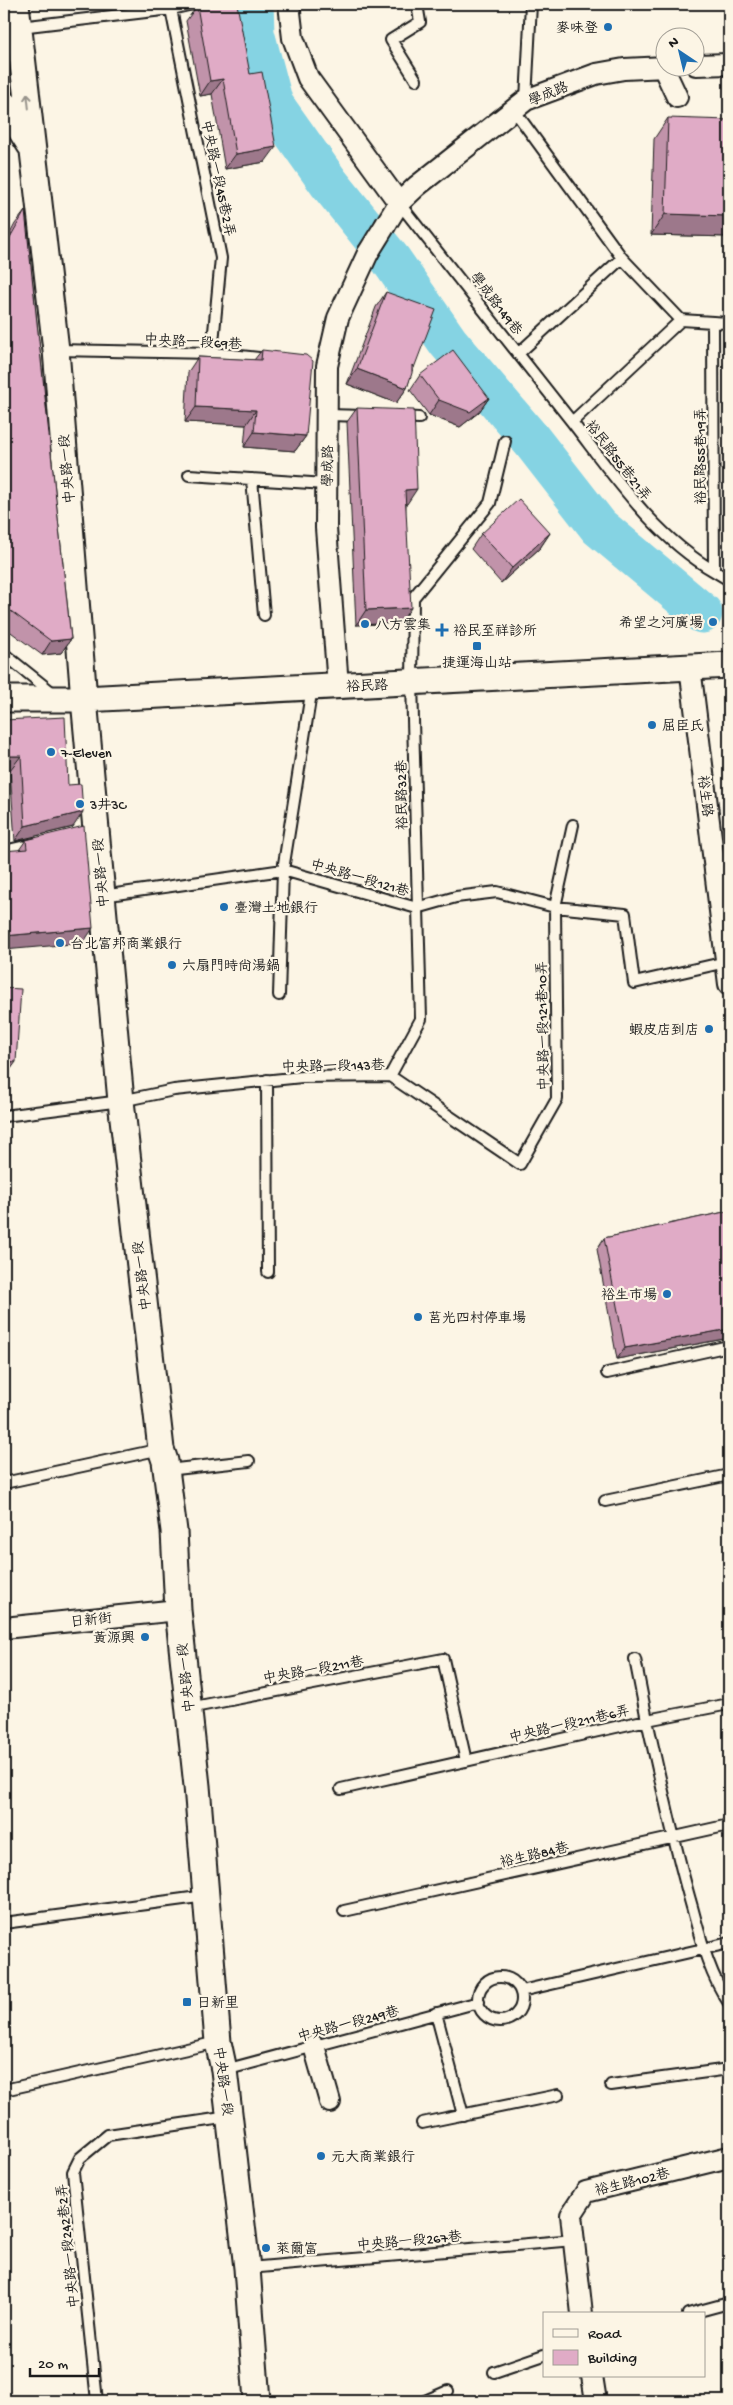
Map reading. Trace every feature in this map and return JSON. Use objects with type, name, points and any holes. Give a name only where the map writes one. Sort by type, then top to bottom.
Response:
[{"type":"street","points":[[289,4],[293,38],[308,78],[399,203]]},
{"type":"street","name":"中央路一段","points":[[18,15],[56,350],[72,699],[102,896],[121,1101],[174,1531],[178,1610],[197,1786],[218,2042],[224,2070],[247,2268],[257,2401]]},
{"type":"street","points":[[706,65],[729,64]]},
{"type":"street","name":"學成路","points":[[338,686],[326,528],[328,414],[323,365],[338,318],[368,253],[399,203],[520,105],[596,74],[624,69],[656,67]]},
{"type":"street","points":[[669,78],[677,98]]},
{"type":"street","name":"中央路一段","points":[[4,104],[33,149]]},
{"type":"street","name":"裕民路","points":[[4,699],[72,699],[729,665]]},
{"type":"street","name":"裕生路","points":[[690,667],[728,976]]},
{"type":"street","name":"日新街","points":[[4,1628],[178,1610]]},
{"type":"street","points":[[314,2046],[330,2102]]},
{"type":"street","name":"裕生路102巷","points":[[582,2312],[571,2215],[586,2192],[729,2156]]},
{"type":"street","points":[[592,2378],[596,2401]]},
{"type":"lane","points":[[18,15],[171,9],[193,4]]},
{"type":"lane","points":[[416,80],[392,40],[420,22],[417,4]]},
{"type":"lane","points":[[531,4],[520,105],[622,258],[682,320],[729,323]]},
{"type":"lane","name":"中央路一段45巷2弄","points":[[171,9],[221,258],[212,353]]},
{"type":"lane","name":"學成路149巷","points":[[399,203],[572,422]]},
{"type":"lane","points":[[518,353],[622,258]]},
{"type":"lane","name":"裕民路55巷21弄","points":[[682,320],[572,422],[644,514],[701,564],[714,571]]},
{"type":"lane","name":"裕民路55巷19弄","points":[[713,323],[714,571]]},
{"type":"lane","name":"中央路一段69巷","points":[[56,350],[212,353],[279,361]]},
{"type":"lane","points":[[328,414],[374,416]]},
{"type":"lane","points":[[392,417],[419,418]]},
{"type":"lane","name":"裕民路32巷","points":[[390,1076],[421,1019],[412,682],[413,598],[490,503],[504,441]]},
{"type":"lane","points":[[189,474],[326,484]]},
{"type":"lane","points":[[252,479],[264,615]]},
{"type":"lane","points":[[714,571],[729,580]]},
{"type":"lane","points":[[4,654],[72,699]]},
{"type":"lane","points":[[279,995],[283,870],[312,687]]},
{"type":"lane","name":"中央路一段121巷10弄","points":[[520,1164],[556,1099],[554,907],[573,825]]},
{"type":"lane","points":[[4,851],[41,842]]},
{"type":"lane","name":"中央路一段121巷","points":[[102,896],[283,870],[417,908],[456,897],[497,892],[554,907],[625,914],[634,983],[728,976]]},
{"type":"lane","name":"中央路一段143巷","points":[[4,1116],[121,1101],[174,1090],[267,1080],[302,1077],[390,1076],[520,1164]]},
{"type":"lane","points":[[267,1080],[268,1272]]},
{"type":"lane","points":[[607,1373],[729,1346]]},
{"type":"lane","points":[[4,1483],[164,1460],[249,1461]]},
{"type":"lane","points":[[605,1501],[729,1475]]},
{"type":"lane","name":"中央路一段211巷","points":[[188,1708],[443,1659],[466,1761]]},
{"type":"lane","name":"中央路一段211巷6弄","points":[[341,1789],[647,1720],[635,1659]]},
{"type":"lane","points":[[729,1704],[647,1720],[672,1836],[704,1949],[717,1985],[729,2002]]},
{"type":"lane","name":"裕生路84巷","points":[[344,1911],[672,1836],[729,1825]]},
{"type":"lane","points":[[4,1923],[206,1896]]},
{"type":"lane","points":[[521,1991],[729,1943]]},
{"type":"lane","points":[[505,1977],[517,1984],[521,1991],[522,1997],[518,2012],[506,2020],[492,2019],[481,2009],[479,2002],[481,1988],[492,1979],[505,1977]]},
{"type":"lane","name":"中央路一段249巷","points":[[224,2070],[479,2002]]},
{"type":"lane","points":[[436,2013],[463,2115]]},
{"type":"lane","points":[[4,2090],[218,2042]]},
{"type":"lane","points":[[610,2085],[729,2069]]},
{"type":"lane","points":[[422,2123],[558,2095]]},
{"type":"lane","name":"中央路一段242巷2弄","points":[[97,2401],[73,2172],[80,2158],[108,2135],[229,2117]]},
{"type":"lane","name":"中央路一段267巷","points":[[247,2268],[574,2240]]},
{"type":"lane","points":[[695,2312],[729,2303]]},
{"type":"lane","points":[[494,2372],[543,2355]]},
{"type":"lane","points":[[425,2401],[448,2391]]},
{"type":"building","points":[[237,4],[250,74],[262,72],[276,147],[236,154],[223,79],[210,81],[197,6]]},
{"type":"building","points":[[668,118],[729,120],[729,216],[665,214]]},
{"type":"building","points":[[25,211],[71,639],[51,641],[4,606],[4,248]]},
{"type":"building","points":[[386,292],[436,310],[414,368],[412,365],[412,373],[407,388],[357,369]]},
{"type":"building","points":[[262,350],[306,355],[313,361],[306,436],[254,432],[256,410],[196,407],[198,357],[261,360]]},
{"type":"building","points":[[453,350],[489,398],[470,412],[439,400],[420,375]]},
{"type":"building","points":[[357,408],[414,410],[417,489],[405,490],[411,608],[366,610]]},
{"type":"building","points":[[519,499],[550,533],[512,568],[481,534]]},
{"type":"building","points":[[65,717],[68,785],[81,784],[83,812],[25,826],[21,756],[4,756],[4,720]]},
{"type":"building","points":[[84,826],[93,928],[4,936],[4,851],[27,849],[26,840]]},
{"type":"building","points":[[4,988],[21,989],[16,1062],[4,1061]]},
{"type":"building","name":"裕生市場","points":[[729,1211],[729,1329],[625,1348],[604,1238]]},
{"type":"waterway","points":[[253,4],[254,33],[273,104],[329,183],[391,260],[448,342],[532,441],[599,527],[702,613]]},
{"type":"place","name":"麥味登","points":[[608,27]]},
{"type":"place","name":"希望之河廣場","points":[[713,622]]},
{"type":"place","name":"八方雲集","points":[[365,624]]},
{"type":"place","name":"裕民至祥診所","points":[[442,630]]},
{"type":"place","name":"捷運海山站","points":[[477,646]]},
{"type":"place","name":"屈臣氏","points":[[652,725]]},
{"type":"place","name":"7-Eleven","points":[[51,752]]},
{"type":"place","name":"3井3C","points":[[80,804]]},
{"type":"place","name":"臺灣土地銀行","points":[[224,907]]},
{"type":"place","name":"台北富邦商業銀行","points":[[60,943]]},
{"type":"place","name":"六扇門時尚湯鍋","points":[[172,965]]},
{"type":"place","name":"蝦皮店到店","points":[[709,1029]]},
{"type":"place","name":"裕生市場","points":[[667,1294]]},
{"type":"place","name":"莒光四村停車場","points":[[418,1317]]},
{"type":"place","name":"黃源興","points":[[145,1637]]},
{"type":"place","name":"日新里","points":[[187,2002]]},
{"type":"place","name":"元大商業銀行","points":[[321,2156]]},
{"type":"place","name":"萊爾富","points":[[266,2248]]}]
